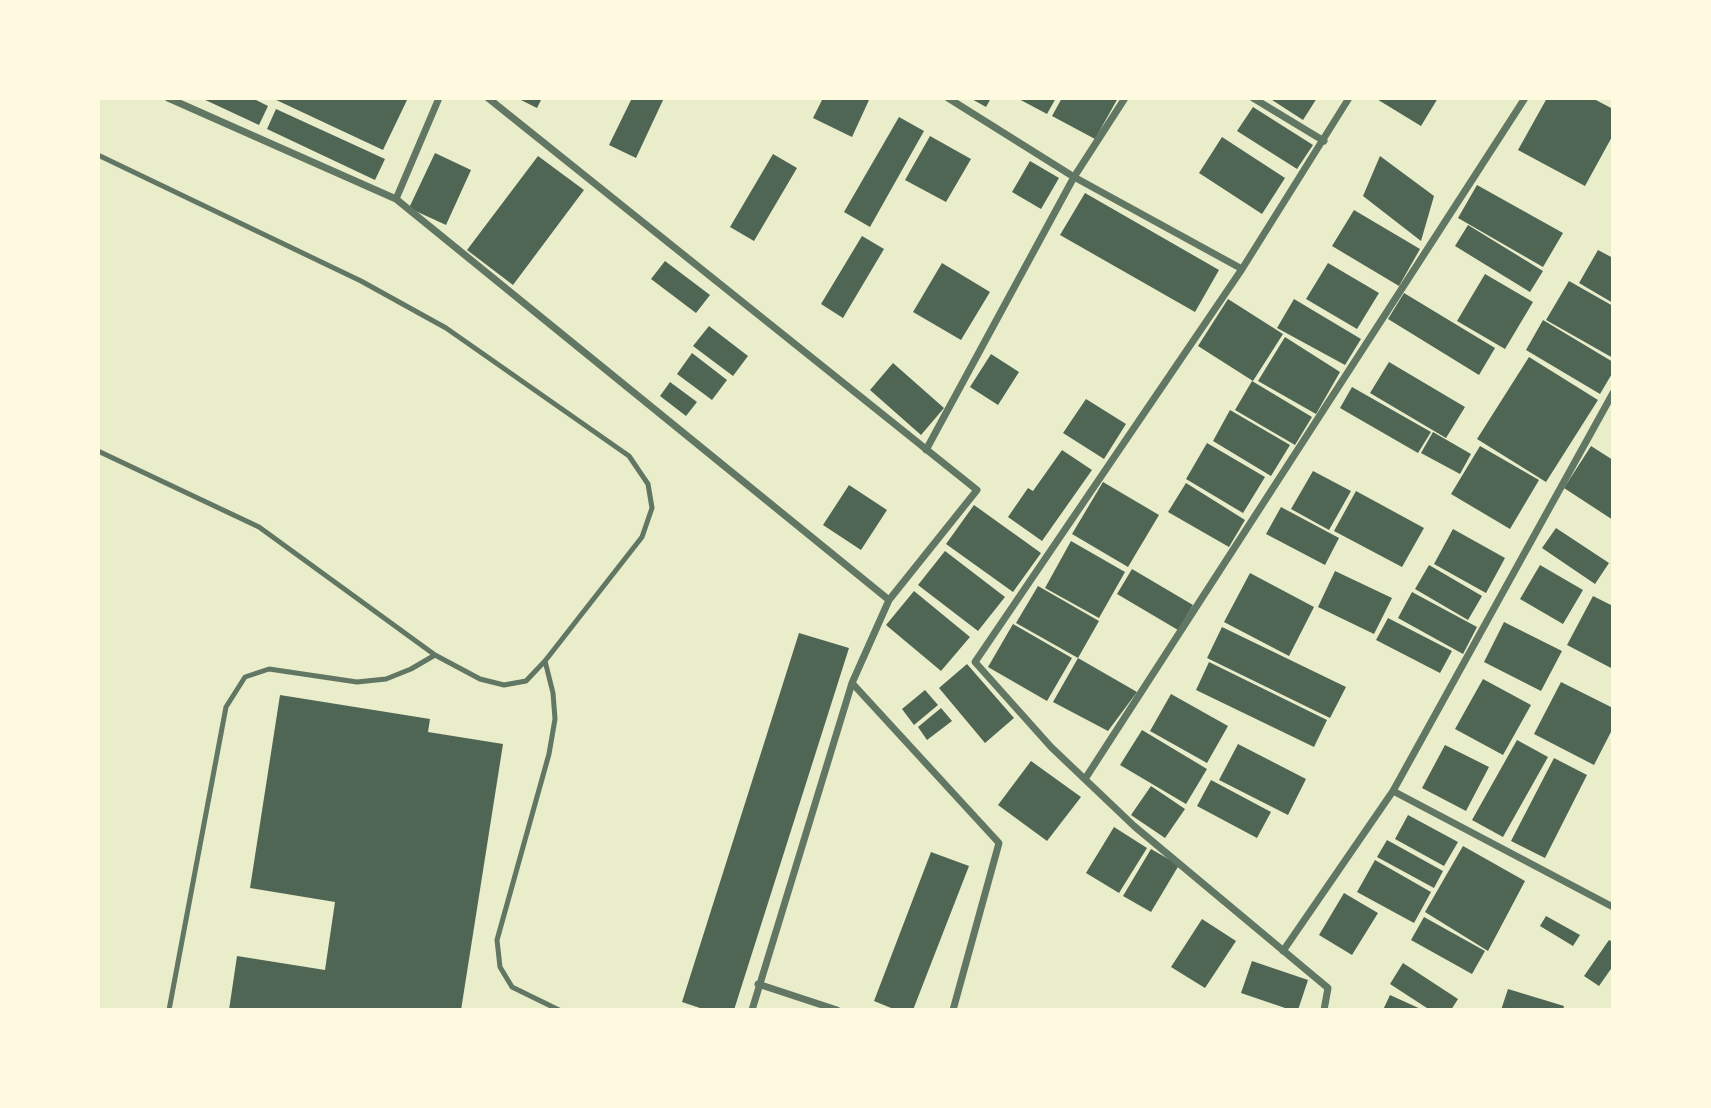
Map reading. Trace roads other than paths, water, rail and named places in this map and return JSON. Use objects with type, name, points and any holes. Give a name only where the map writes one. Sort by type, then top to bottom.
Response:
[{"type":"street","points":[[168,98],[396,199],[889,600]]},
{"type":"street","points":[[396,199],[439,98]]},
{"type":"street","points":[[488,98],[977,490],[889,600],[852,683],[752,1010]]},
{"type":"street","points":[[948,98],[1074,177],[1242,269]]},
{"type":"street","points":[[926,450],[1074,177],[1125,98]]},
{"type":"street","points":[[1253,98],[1324,141]]},
{"type":"street","points":[[1324,1010],[1328,988],[1135,826],[1051,747],[975,662],[1242,269],[1349,98]]},
{"type":"street","points":[[1085,779],[1525,98]]},
{"type":"street","points":[[1283,951],[1393,791],[1613,393]]},
{"type":"street","points":[[852,683],[999,843],[953,1010]]},
{"type":"street","points":[[1393,791],[1613,907]]},
{"type":"street","points":[[758,984],[837,1010]]},
{"type":"lane","points":[[98,155],[360,281],[446,328],[629,456],[649,484],[652,508],[642,537],[545,661],[526,681],[504,685],[480,679],[435,655],[259,527],[98,451]]},
{"type":"lane","points":[[169,1010],[226,707],[246,677],[268,669],[357,682],[386,679],[435,655]]},
{"type":"lane","points":[[545,661],[553,693],[555,719],[498,940],[500,967],[512,987],[559,1010]]}]
